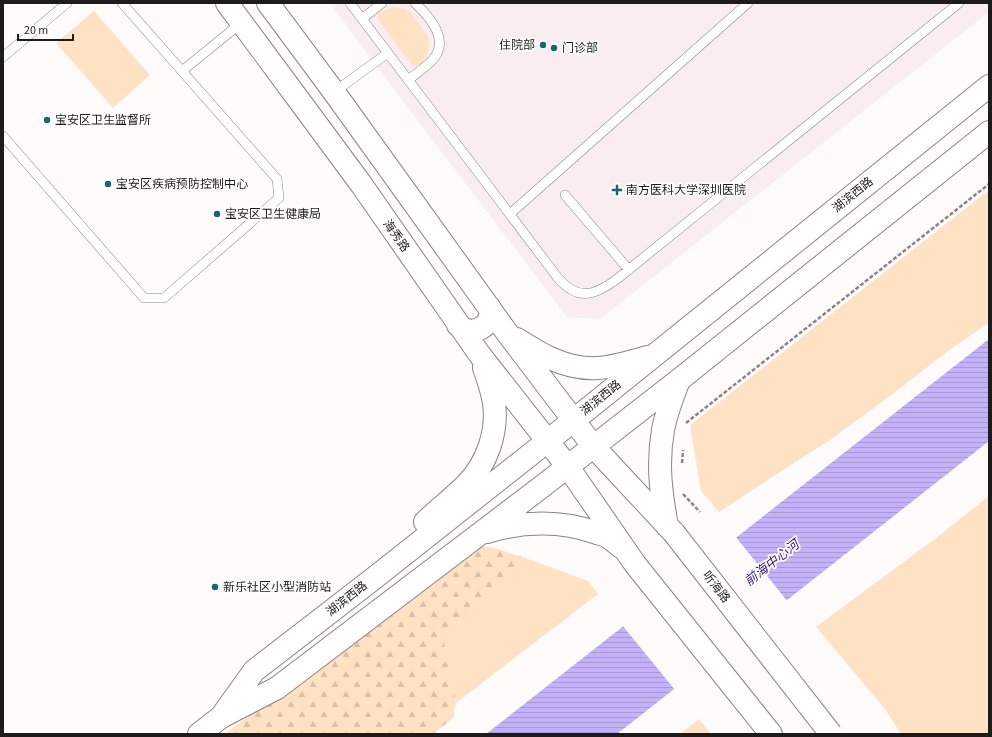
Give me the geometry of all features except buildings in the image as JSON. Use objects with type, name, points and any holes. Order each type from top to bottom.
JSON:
[{"type":"main road","name":"海秀路","points":[[226,3],[360,184],[480,355],[568,467]]},
{"type":"main road","points":[[268,3],[508,334],[593,446]]},
{"type":"main road","name":"湖滨西路","points":[[221,717],[254,671],[574,420],[989,86]]},
{"type":"main road","name":"湖滨西路","points":[[199,734],[221,717],[277,688],[568,467],[989,132]]},
{"type":"main road","points":[[458,325],[462,329],[480,329],[488,320],[490,311],[489,307]]},
{"type":"main road","points":[[508,334],[549,358],[569,366],[588,369],[605,368],[628,363],[656,354]]},
{"type":"main road","points":[[373,579],[430,517],[466,484],[481,465],[492,440],[494,403],[480,355]]},
{"type":"main road","points":[[671,530],[662,498],[660,474],[663,430],[678,380]]},
{"type":"main road","name":"听海路","points":[[593,446],[671,530],[832,734]]},
{"type":"main road","points":[[568,467],[630,557],[771,734]]},
{"type":"main road","points":[[478,535],[499,528],[522,525],[545,523],[566,525],[588,530],[607,537],[630,557]]},
{"type":"lane","points":[[3,57],[67,3]]},
{"type":"lane","points":[[3,136],[144,298],[164,298],[279,198],[277,179],[122,3]]},
{"type":"lane","points":[[350,3],[558,278],[565,286],[582,294],[600,290],[629,270],[959,3]]},
{"type":"lane","points":[[362,19],[382,3]]},
{"type":"lane","points":[[408,80],[431,62],[436,56],[439,45],[437,32],[432,22],[415,3]]},
{"type":"lane","points":[[510,214],[748,3]]},
{"type":"lane","points":[[182,71],[241,23]]},
{"type":"lane","points":[[334,92],[388,53]]},
{"type":"lane","points":[[565,195],[629,270]]},
{"type":"path","points":[[683,425],[989,184]]},
{"type":"path","points":[[682,463],[683,448]]},
{"type":"path","points":[[681,492],[700,512]]},
{"type":"shaded area","name":"南方医科大学深圳医院","points":[[330,3],[989,3],[989,12],[600,319],[567,317]]},
{"type":"green space","points":[[394,7],[404,9],[410,13],[428,38],[429,48],[426,57],[416,66],[412,65],[377,18],[382,11]]},
{"type":"green space","points":[[94,11],[150,75],[113,108],[56,43]]},
{"type":"green space","points":[[989,190],[989,323],[952,348],[830,440],[719,512],[701,491],[690,425]]},
{"type":"green space","points":[[989,496],[989,734],[901,734],[885,709],[816,627],[936,538]]},
{"type":"green space","points":[[479,546],[495,548],[528,559],[527,567],[444,635],[444,645],[456,703],[453,718],[433,734],[225,734],[469,549]]},
{"type":"green space","points":[[528,559],[588,581],[598,594],[456,703],[443,645],[444,635],[527,567]]},
{"type":"green space","points":[[699,719],[711,734],[680,734]]},
{"type":"water","name":"前海中心河","points":[[989,339],[989,441],[617,734],[486,734]]},
{"type":"pier","points":[[735,536],[788,602],[675,690],[622,625]]},
{"type":"place","name":"住院部","points":[[543,45]]},
{"type":"place","name":"门诊部","points":[[554,48]]},
{"type":"place","name":"宝安区卫生监督所","points":[[47,120]]},
{"type":"place","name":"宝安区疾病预防控制中心","points":[[108,184]]},
{"type":"place","name":"南方医科大学深圳医院","points":[[617,190]]},
{"type":"place","name":"宝安区卫生健康局","points":[[217,214]]},
{"type":"place","name":"新乐社区小型消防站","points":[[215,587]]}]
